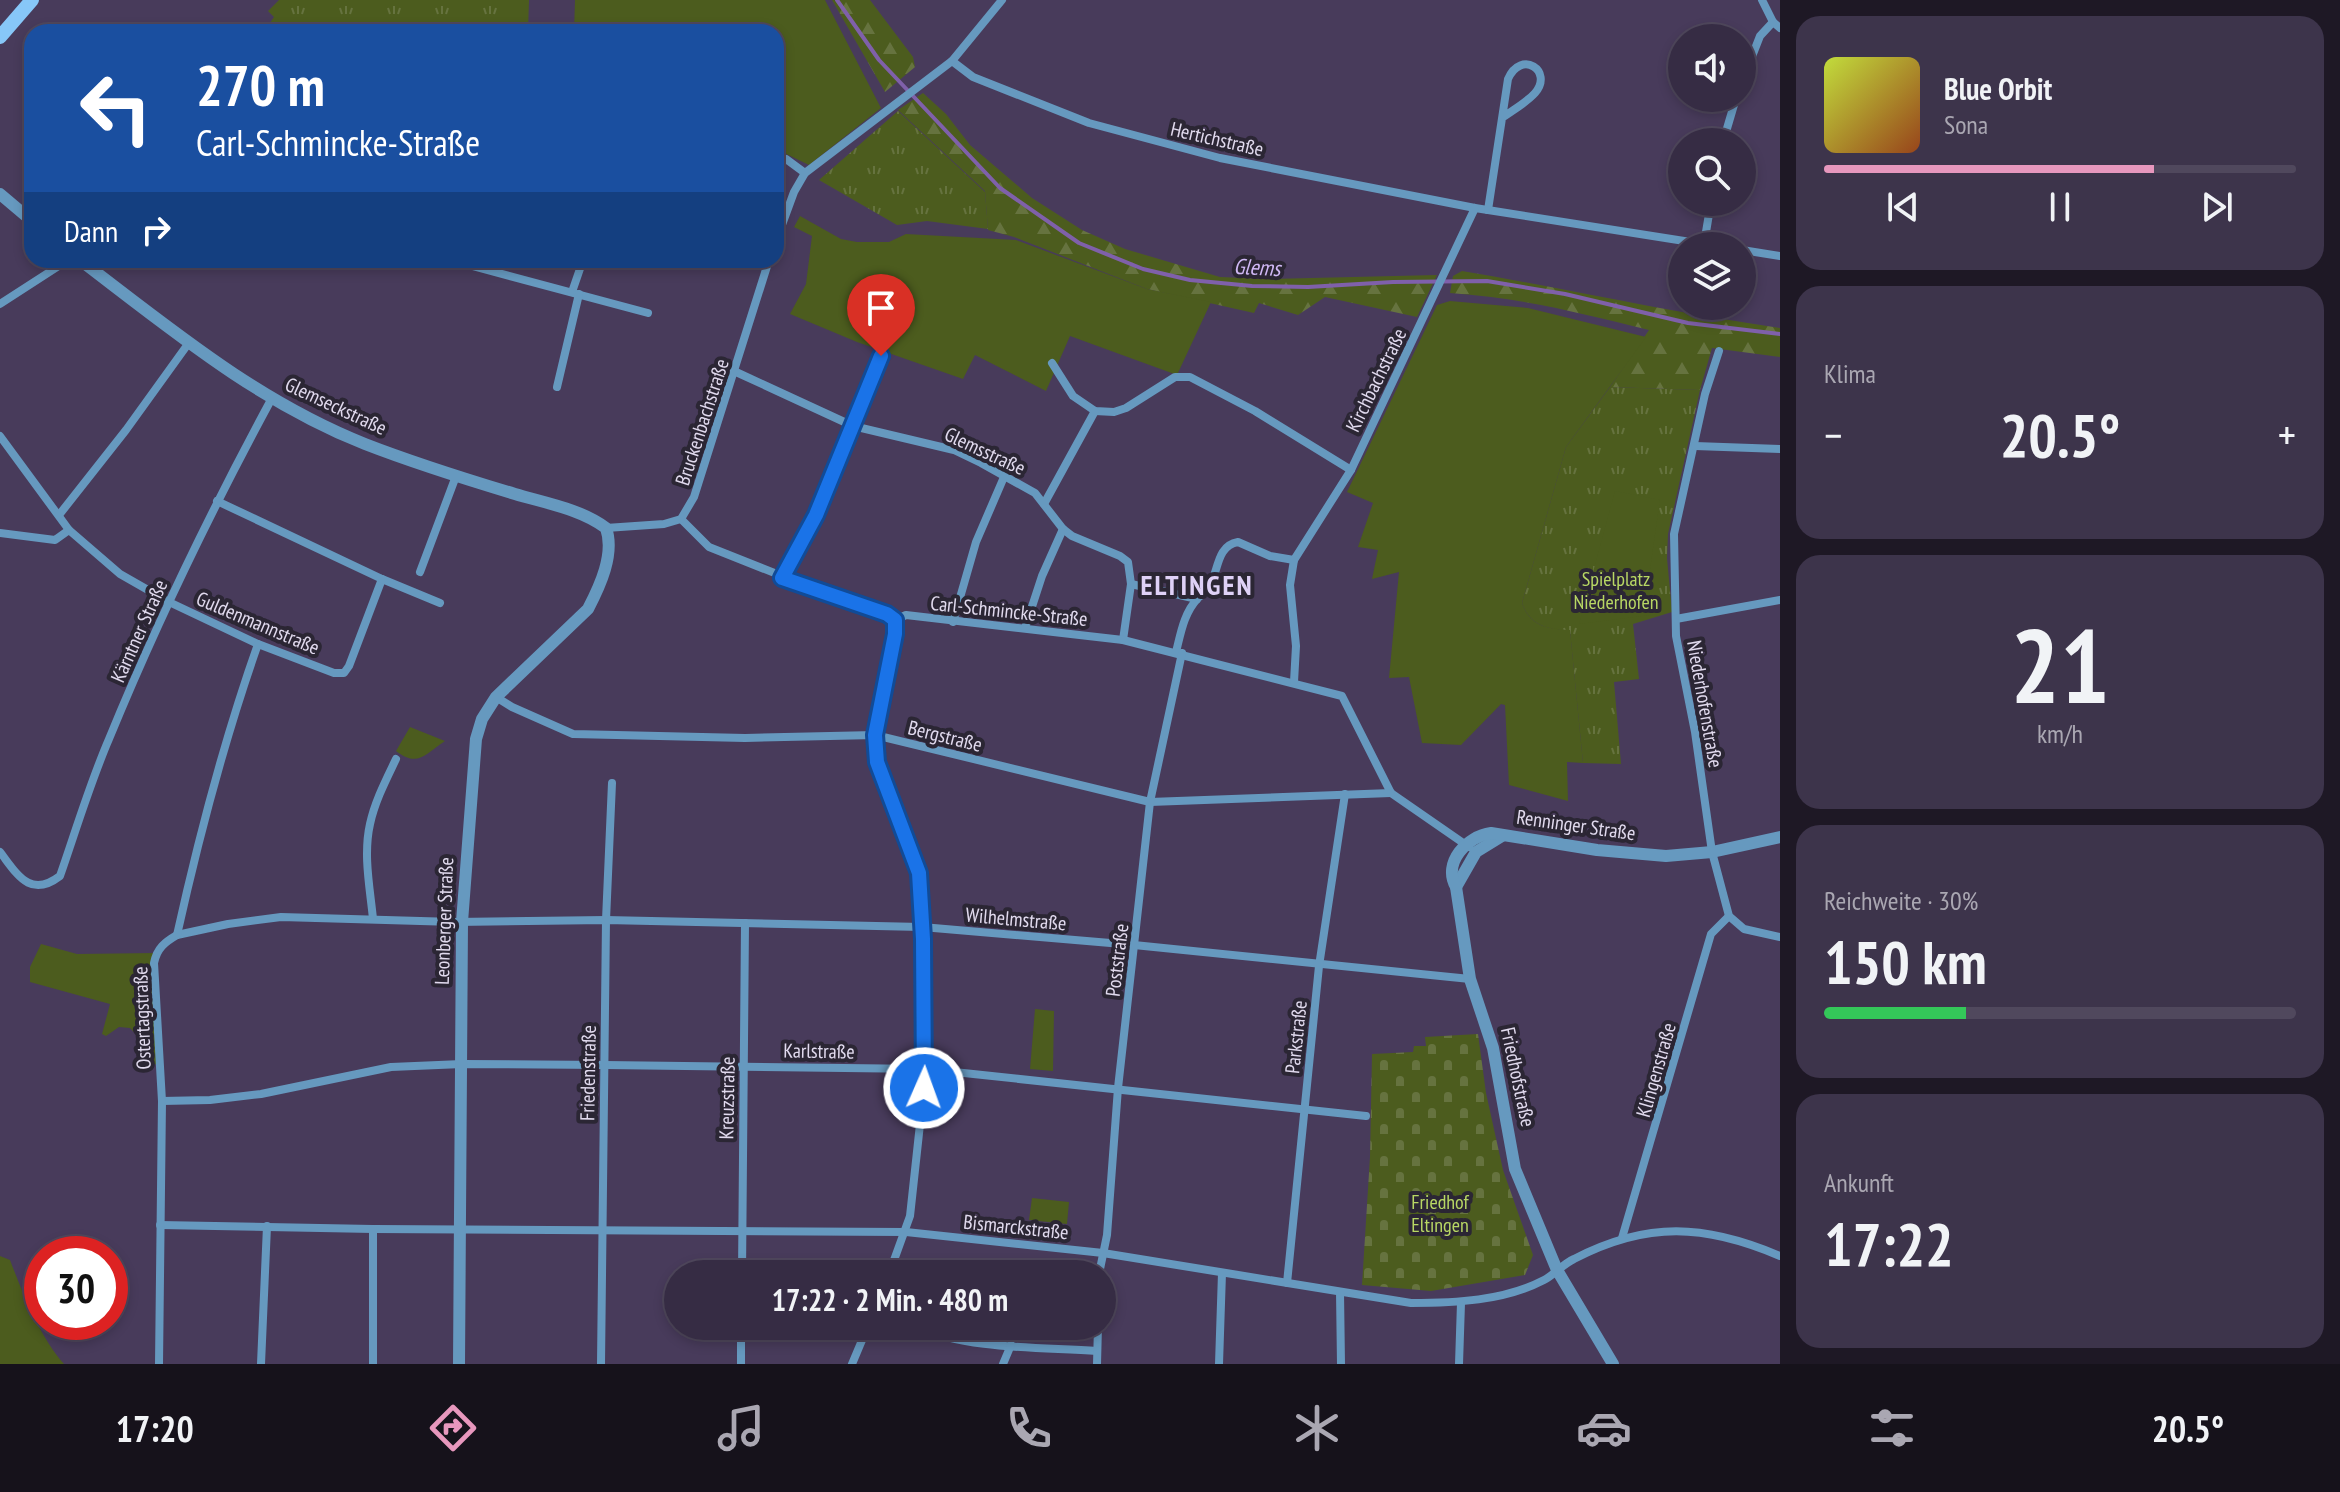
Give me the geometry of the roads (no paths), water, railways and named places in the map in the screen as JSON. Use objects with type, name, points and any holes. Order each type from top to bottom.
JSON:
[{"type":"main road","points":[[0,37],[32,0]]},
{"type":"street","points":[[784,219],[805,173],[952,61],[1002,0]]},
{"type":"street","points":[[1756,46],[1760,36],[1777,25],[1762,0]]},
{"type":"street","name":"Hertichstraße","points":[[952,61],[973,77],[997,87],[1089,123],[1154,142],[1475,208],[1668,238]]},
{"type":"street","points":[[1488,210],[1508,79],[1512,69],[1526,64],[1536,67],[1541,75],[1536,92],[1503,117]]},
{"type":"street","points":[[784,159],[805,173]]},
{"type":"street","points":[[0,194],[24,214]]},
{"type":"street","name":"Kirchbachstraße","points":[[1294,682],[1296,646],[1290,585],[1294,560],[1351,470],[1475,208]]},
{"type":"street","points":[[1756,252],[1780,256]]},
{"type":"street","points":[[0,304],[56,268]]},
{"type":"street","name":"Glemseckstraße","points":[[90,268],[188,344],[233,376],[272,398],[365,444],[456,476],[582,514],[606,528]]},
{"type":"street","points":[[481,268],[648,313]]},
{"type":"street","points":[[557,387],[581,268]]},
{"type":"street","name":"Bruckenbachstraße","points":[[681,519],[694,497],[767,268]]},
{"type":"street","points":[[59,515],[188,344]]},
{"type":"street","points":[[1676,619],[1674,534],[1705,394],[1719,351]]},
{"type":"street","points":[[782,578],[816,515],[881,356]]},
{"type":"street","points":[[1052,363],[1073,396],[1095,411],[1114,412],[1126,408],[1175,377],[1190,377],[1255,411],[1351,470]]},
{"type":"street","name":"Glemsstraße","points":[[736,372],[853,426],[954,450],[1035,493],[1072,536],[1128,562],[1131,584]]},
{"type":"street","name":"Kärntner Straße","points":[[0,852],[15,873],[27,883],[37,886],[51,883],[60,876],[108,741],[169,602],[217,501],[272,398]]},
{"type":"street","points":[[1044,504],[1095,411]]},
{"type":"street","name":"Guldenmannstraße","points":[[0,436],[69,530],[120,574],[169,602],[258,644],[334,673],[344,673],[349,666],[382,579]]},
{"type":"street","points":[[1695,446],[1780,449]]},
{"type":"street","points":[[420,572],[456,476]]},
{"type":"street","points":[[953,622],[976,542],[1004,477]]},
{"type":"street","points":[[217,501],[440,603]]},
{"type":"street","points":[[606,528],[664,524],[681,519]]},
{"type":"street","name":"Carl-Schmincke-Straße","points":[[681,519],[709,547],[782,578],[887,614],[895,620],[906,615],[1123,640],[1342,696],[1391,793]]},
{"type":"street","name":"Leonberger Straße","points":[[459,1364],[462,922],[476,739],[482,719],[496,697],[588,609],[610,548],[606,528]]},
{"type":"street","points":[[1025,628],[1042,576],[1063,529]]},
{"type":"street","points":[[0,533],[55,540],[69,530]]},
{"type":"street","name":"Poststraße","points":[[1102,1260],[1150,802],[1185,616],[1209,589],[1226,547],[1238,542],[1270,556],[1294,560]]},
{"type":"street","points":[[1123,640],[1131,584],[1197,599]]},
{"type":"street","name":"Niederhofenstraße","points":[[1729,916],[1712,852],[1676,619],[1780,600]]},
{"type":"street","points":[[895,620],[875,735],[877,762],[919,873],[926,1069],[906,1232],[895,1260]]},
{"type":"street","name":"Ostertagstraße","points":[[159,1364],[162,1101],[154,963],[156,953],[164,942],[177,935],[201,828],[229,728],[258,644]]},
{"type":"street","name":"Bergstraße","points":[[496,697],[573,734],[745,738],[875,735],[1150,802],[1391,793]]},
{"type":"street","points":[[373,919],[367,854],[369,827],[376,801],[396,759]]},
{"type":"street","name":"Friedenstraße","points":[[601,1364],[606,920],[612,783]]},
{"type":"street","points":[[1391,793],[1471,849]]},
{"type":"street","name":"Parkstraße","points":[[1287,1283],[1319,966],[1345,794]]},
{"type":"street","name":"Renninger Straße","points":[[1471,849],[1502,836],[1666,856],[1712,852],[1780,837]]},
{"type":"street","name":"Friedhofstraße","points":[[1471,849],[1456,887],[1470,979],[1493,1048],[1515,1169],[1557,1270],[1609,1362]]},
{"type":"street","points":[[1729,916],[1744,929],[1780,937]]},
{"type":"street","name":"Klingenstraße","points":[[1622,1238],[1711,934],[1729,916]]},
{"type":"street","name":"Wilhelmstraße","points":[[177,935],[281,917],[922,927],[1470,979]]},
{"type":"street","name":"Kreuzstraße","points":[[742,1260],[745,923]]},
{"type":"street","name":"Karlstraße","points":[[162,1101],[261,1094],[391,1067],[605,1065],[926,1069],[1366,1116]]},
{"type":"street","name":"Bismarckstraße","points":[[160,1225],[906,1232],[1103,1253],[1411,1303],[1461,1303],[1496,1296],[1543,1281],[1571,1260],[1622,1238],[1658,1230],[1695,1230],[1751,1243],[1780,1256]]},
{"type":"street","points":[[261,1364],[267,1226]]},
{"type":"street","points":[[373,1229],[373,1364]]},
{"type":"street","points":[[1219,1364],[1222,1273]]},
{"type":"street","points":[[1340,1292],[1341,1364]]},
{"type":"street","points":[[1459,1364],[1461,1303]]},
{"type":"street","points":[[741,1340],[741,1364]]},
{"type":"street","points":[[852,1364],[862,1340]]},
{"type":"street","points":[[970,1340],[1097,1351]]},
{"type":"street","points":[[1097,1340],[1097,1364]]},
{"type":"street","points":[[1003,1364],[1011,1345]]},
{"type":"waterway","name":"Glems","points":[[837,0],[879,60],[1000,188],[1079,243],[1143,269],[1190,280],[1252,286],[1487,281],[1565,294],[1688,323],[1780,334]]},
{"type":"district","name":"ELTINGEN","points":[[1197,585]]},
{"type":"park label","name":"Spielplatz Niederhofen","points":[[1616,590]]},
{"type":"park label","name":"Friedhof Eltingen","points":[[1440,1214]]}]
